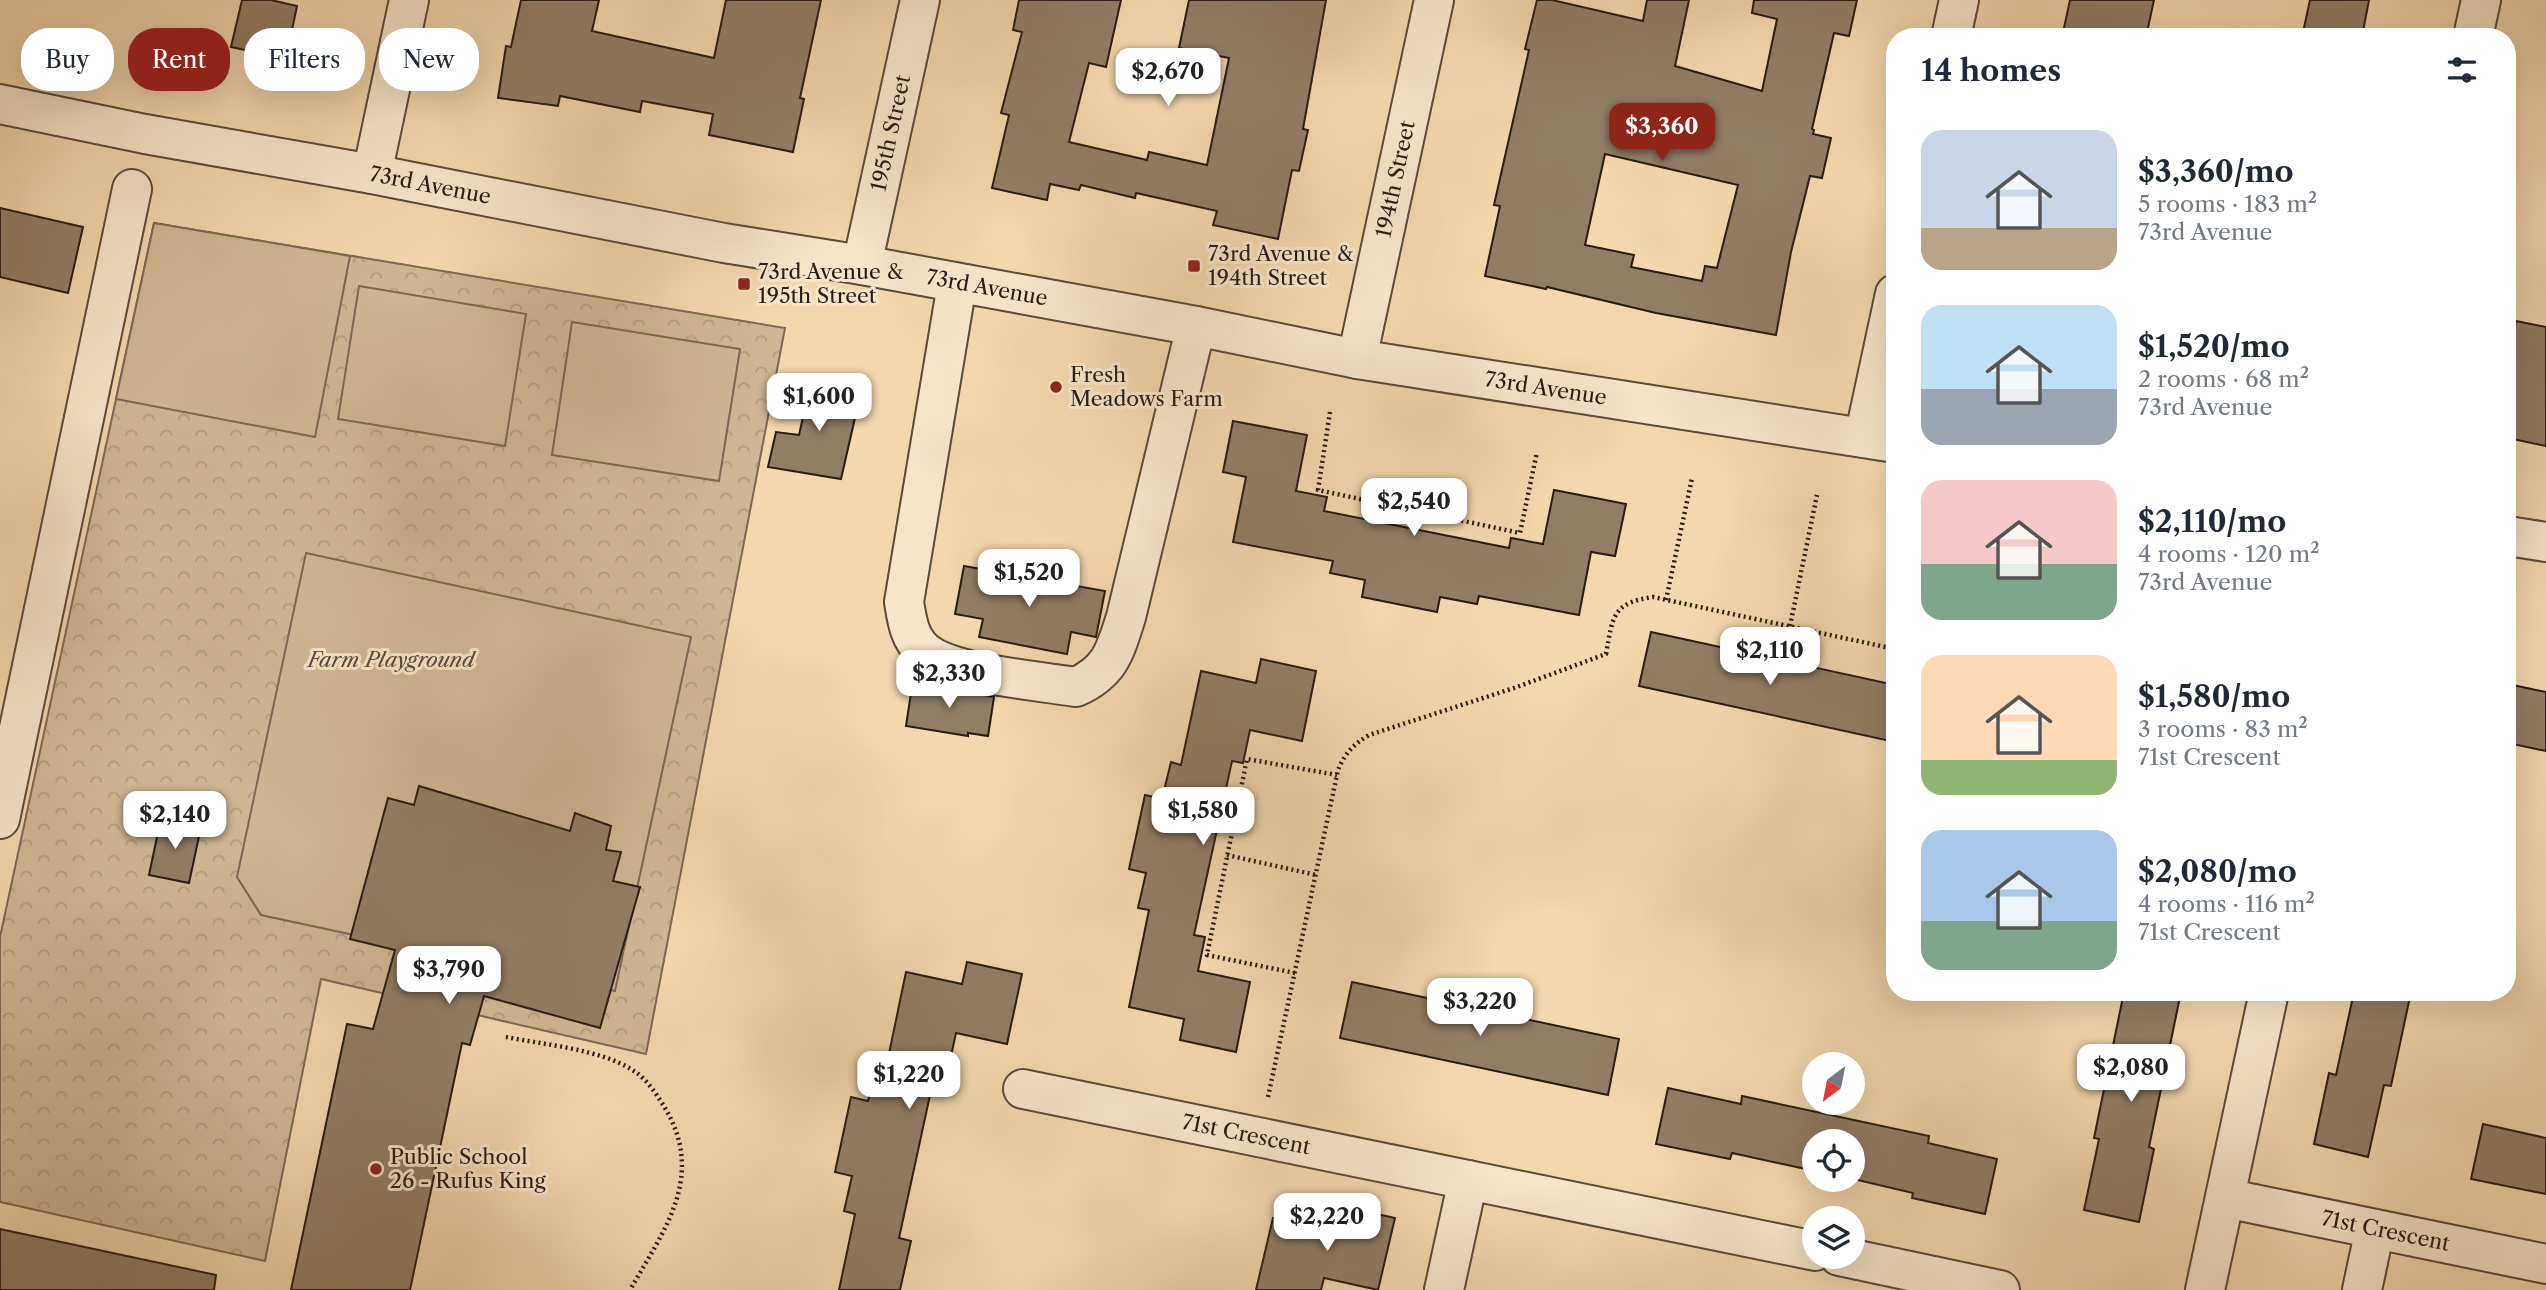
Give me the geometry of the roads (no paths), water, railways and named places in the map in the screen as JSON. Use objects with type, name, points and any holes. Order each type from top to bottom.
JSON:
[{"type":"street","points":[[372,174],[409,0]]},
{"type":"street","name":"195th Street","points":[[862,265],[920,0]]},
{"type":"street","name":"194th Street","points":[[1357,359],[1434,0]]},
{"type":"street","points":[[1953,28],[1959,0]]},
{"type":"street","points":[[2475,28],[2481,0]]},
{"type":"street","name":"73rd Avenue","points":[[0,104],[145,134],[372,174],[724,243],[862,265],[1196,326],[1357,359],[1880,440]]},
{"type":"street","points":[[0,819],[132,189]]},
{"type":"street","points":[[957,284],[904,602],[909,631],[923,651],[949,666],[1076,687],[1095,678],[1112,659],[1126,617],[1196,326]]},
{"type":"street","points":[[1880,440],[1886,382]]},
{"type":"street","points":[[2516,537],[2546,542]]},
{"type":"street","points":[[2205,1290],[2267,1001]]},
{"type":"street","name":"71st Crescent","points":[[1023,1089],[1802,1248]]},
{"type":"street","points":[[1444,1290],[1468,1180]]},
{"type":"street","name":"71st Crescent","points":[[2225,1198],[2546,1265]]},
{"type":"street","points":[[2362,1290],[2375,1229]]},
{"type":"street","points":[[1865,1261],[2000,1290]]},
{"type":"place","name":"73rd Avenue & 194th Street","points":[[1194,266]]},
{"type":"place","name":"73rd Avenue & 195th Street","points":[[744,284]]},
{"type":"place","name":"Fresh Meadows Farm","points":[[1056,387]]},
{"type":"place","name":"Public School 26 - Rufus King","points":[[376,1169]]},
{"type":"park label","name":"Farm Playground","points":[[391,660]]}]
